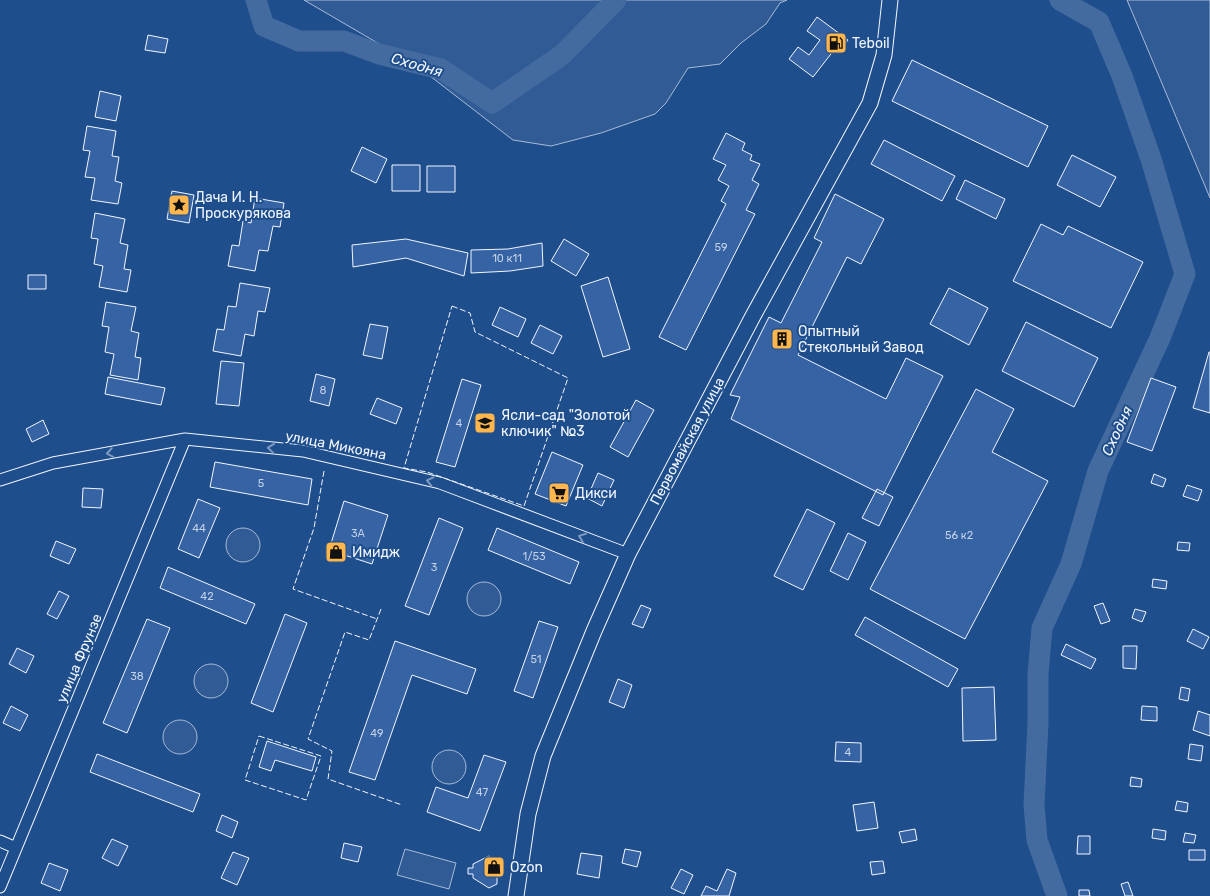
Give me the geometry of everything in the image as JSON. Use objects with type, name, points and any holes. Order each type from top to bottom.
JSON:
[{"type":"main road","name":"Первомайская улица","points":[[516,896],[528,814],[543,756],[628,554],[753,316],[870,102],[884,55],[890,0]]},
{"type":"street","name":"улица Микояна","points":[[0,480],[53,463],[185,439],[303,451],[440,483],[628,554]]},
{"type":"street","name":"улица Фрунзе","points":[[0,887],[185,439]]},
{"type":"street","points":[[0,841],[16,848]]},
{"type":"shaded area","points":[[304,0],[787,0],[780,3],[766,24],[741,43],[720,64],[688,68],[666,103],[655,114],[601,133],[551,146],[513,140],[417,66]]},
{"type":"shaded area","points":[[1127,0],[1210,0],[1210,198]]},
{"type":"shaded area","points":[[243,528],[255,533],[260,545],[255,557],[243,562],[231,557],[226,545],[231,533]]},
{"type":"shaded area","points":[[484,582],[496,587],[501,599],[496,611],[484,616],[472,611],[467,599],[472,587]]},
{"type":"shaded area","points":[[211,664],[223,669],[228,681],[223,693],[211,698],[199,693],[194,681],[199,669]]},
{"type":"shaded area","points":[[180,720],[192,725],[197,737],[192,749],[180,754],[168,749],[163,737],[168,725]]},
{"type":"shaded area","points":[[449,750],[461,755],[466,767],[461,779],[449,784],[437,779],[432,767],[437,755]]},
{"type":"shaded area","points":[[405,849],[456,863],[449,889],[397,875]]},
{"type":"building","points":[[817,17],[848,40],[838,53],[834,50],[813,77],[789,59],[798,47],[809,55],[820,40],[807,31]]},
{"type":"building","points":[[148,35],[168,39],[165,53],[145,50]]},
{"type":"building","points":[[912,60],[1048,126],[1028,167],[892,101]]},
{"type":"building","points":[[100,91],[121,96],[116,121],[95,117]]},
{"type":"building","points":[[87,126],[116,131],[112,156],[119,157],[115,181],[122,183],[118,204],[91,200],[95,178],[85,177],[90,151],[83,150]]},
{"type":"building","points":[[726,133],[745,143],[742,150],[752,155],[750,160],[760,164],[752,180],[759,184],[746,210],[755,214],[686,350],[659,337],[726,204],[721,201],[729,186],[718,180],[726,165],[713,159]]},
{"type":"building","points":[[884,140],[955,176],[942,201],[871,164]]},
{"type":"building","points":[[362,147],[387,159],[376,183],[351,171]]},
{"type":"building","points":[[1072,155],[1116,177],[1100,207],[1057,185]]},
{"type":"building","points":[[392,165],[420,165],[420,191],[392,191]]},
{"type":"building","points":[[427,166],[455,166],[455,192],[427,192]]},
{"type":"building","points":[[965,180],[1005,199],[996,219],[956,199]]},
{"type":"building","points":[[172,191],[194,195],[189,223],[167,219]]},
{"type":"building","name":"Опытный Стекольный Завод","points":[[835,194],[884,219],[861,264],[847,257],[798,355],[886,399],[906,358],[943,376],[883,495],[731,419],[740,397],[730,395],[769,317],[781,323],[822,242],[814,238]]},
{"type":"building","points":[[255,198],[284,203],[280,227],[273,226],[268,251],[259,250],[255,271],[228,266],[232,245],[239,246],[243,221],[251,223]]},
{"type":"building","points":[[95,213],[125,219],[120,243],[128,245],[124,269],[131,270],[127,292],[99,287],[103,266],[94,264],[98,239],[91,238]]},
{"type":"building","points":[[1041,224],[1063,235],[1068,226],[1143,262],[1111,328],[1013,281]]},
{"type":"building","points":[[406,239],[468,253],[464,276],[406,258],[353,267],[352,245]]},
{"type":"building","points":[[564,239],[589,254],[576,276],[551,261]]},
{"type":"building","points":[[542,243],[543,266],[510,271],[471,273],[471,250],[508,249]]},
{"type":"building","points":[[28,275],[46,275],[46,289],[28,289]]},
{"type":"building","points":[[608,277],[630,349],[603,357],[581,286]]},
{"type":"building","points":[[240,283],[270,288],[265,312],[258,311],[254,336],[245,334],[241,356],[213,351],[217,329],[224,330],[228,306],[236,307]]},
{"type":"building","points":[[949,288],[988,308],[969,345],[930,324]]},
{"type":"building","points":[[106,302],[136,307],[131,331],[139,333],[135,357],[141,358],[138,380],[110,375],[114,354],[105,352],[109,327],[102,326]]},
{"type":"building","points":[[500,307],[526,319],[518,337],[492,325]]},
{"type":"building","points":[[1026,322],[1098,358],[1074,407],[1002,371]]},
{"type":"building","points":[[370,324],[388,327],[382,359],[363,355]]},
{"type":"building","points":[[540,325],[562,336],[553,354],[531,343]]},
{"type":"building","points":[[1210,352],[1210,413],[1193,408]]},
{"type":"building","points":[[221,361],[244,363],[239,406],[216,404]]},
{"type":"building","points":[[316,374],[335,379],[329,406],[310,401]]},
{"type":"building","points":[[108,377],[165,388],[161,405],[105,394]]},
{"type":"building","points":[[1151,378],[1176,387],[1152,451],[1127,442]]},
{"type":"building","points":[[462,379],[481,385],[455,467],[436,462]]},
{"type":"building","points":[[976,389],[1014,409],[992,452],[1048,481],[965,639],[870,589]]},
{"type":"building","points":[[377,398],[402,408],[396,424],[370,414]]},
{"type":"building","points":[[636,400],[654,410],[628,457],[610,447]]},
{"type":"building","points":[[43,420],[49,434],[32,442],[26,429]]},
{"type":"building","points":[[552,452],[583,465],[566,506],[535,494]]},
{"type":"building","points":[[215,462],[312,479],[308,505],[210,487]]},
{"type":"building","points":[[598,473],[614,480],[602,506],[587,498]]},
{"type":"building","points":[[1154,474],[1166,479],[1163,487],[1151,483]]},
{"type":"building","points":[[1187,485],[1202,490],[1198,501],[1183,496]]},
{"type":"building","points":[[83,488],[103,489],[101,508],[82,507]]},
{"type":"building","points":[[877,489],[893,497],[879,526],[862,518]]},
{"type":"building","points":[[198,499],[220,508],[199,558],[178,549]]},
{"type":"building","points":[[344,501],[388,515],[372,564],[329,550]]},
{"type":"building","points":[[807,509],[835,523],[803,590],[774,576]]},
{"type":"building","points":[[439,518],[463,528],[429,615],[405,606]]},
{"type":"building","points":[[497,528],[579,562],[570,584],[488,550]]},
{"type":"building","points":[[848,533],[866,542],[848,580],[830,571]]},
{"type":"building","points":[[56,541],[76,549],[69,564],[50,556]]},
{"type":"building","points":[[1178,542],[1190,543],[1189,551],[1177,550]]},
{"type":"building","points":[[168,567],[255,604],[246,624],[160,588]]},
{"type":"building","points":[[1153,579],[1167,581],[1166,589],[1152,587]]},
{"type":"building","points":[[59,591],[69,596],[57,619],[47,614]]},
{"type":"building","points":[[1103,603],[1110,621],[1101,624],[1094,606]]},
{"type":"building","points":[[641,605],[651,609],[643,628],[632,624]]},
{"type":"building","points":[[1135,609],[1146,612],[1142,622],[1132,618]]},
{"type":"building","points":[[285,614],[307,623],[273,712],[251,703]]},
{"type":"building","points":[[865,617],[958,669],[948,687],[855,635]]},
{"type":"building","points":[[147,619],[170,628],[127,733],[103,723]]},
{"type":"building","points":[[539,621],[558,627],[533,698],[514,691]]},
{"type":"building","points":[[1193,629],[1209,637],[1203,649],[1187,641]]},
{"type":"building","points":[[395,641],[476,669],[467,694],[412,675],[375,780],[349,772]]},
{"type":"building","points":[[1066,644],[1096,659],[1091,669],[1061,655]]},
{"type":"building","points":[[1123,646],[1137,646],[1136,669],[1123,668]]},
{"type":"building","points":[[17,648],[34,656],[26,673],[9,664]]},
{"type":"building","points":[[618,679],[632,685],[624,708],[609,702]]},
{"type":"building","points":[[994,687],[996,740],[963,741],[962,688]]},
{"type":"building","points":[[1181,687],[1190,689],[1188,701],[1179,699]]},
{"type":"building","points":[[11,706],[28,715],[20,731],[3,723]]},
{"type":"building","points":[[1142,706],[1157,707],[1157,721],[1141,720]]},
{"type":"building","points":[[1198,711],[1210,715],[1210,736],[1193,730]]},
{"type":"building","points":[[267,741],[316,757],[312,771],[275,760],[271,771],[259,767]]},
{"type":"building","points":[[836,742],[861,743],[861,762],[835,761]]},
{"type":"building","points":[[1190,744],[1203,746],[1201,761],[1188,759]]},
{"type":"building","points":[[97,754],[200,794],[193,812],[90,772]]},
{"type":"building","points":[[484,755],[506,762],[480,831],[427,812],[436,787],[468,798]]},
{"type":"building","points":[[1131,777],[1142,779],[1141,787],[1130,786]]},
{"type":"building","points":[[1177,801],[1188,803],[1187,812],[1175,810]]},
{"type":"building","points":[[874,802],[878,828],[857,831],[853,805]]},
{"type":"building","points":[[222,815],[238,822],[232,838],[216,831]]},
{"type":"building","points":[[915,829],[917,840],[902,843],[899,832]]},
{"type":"building","points":[[1153,829],[1166,831],[1165,840],[1152,838]]},
{"type":"building","points":[[1185,833],[1196,835],[1194,843],[1183,842]]},
{"type":"building","points":[[1078,836],[1090,836],[1090,854],[1077,854]]},
{"type":"building","points":[[112,839],[128,846],[118,866],[102,858]]},
{"type":"building","points":[[344,843],[362,847],[358,862],[341,858]]},
{"type":"building","points":[[625,849],[641,852],[637,867],[622,863]]},
{"type":"building","points":[[1189,850],[1205,850],[1205,860],[1189,860]]},
{"type":"building","points":[[233,852],[249,858],[237,885],[221,878]]},
{"type":"building","points":[[581,853],[602,856],[599,878],[577,874]]},
{"type":"building","points":[[489,856],[497,862],[497,884],[489,888],[473,878],[473,874],[468,874],[468,868],[473,868],[473,864]]},
{"type":"building","points":[[883,861],[885,873],[872,875],[870,862]]},
{"type":"building","points":[[49,863],[68,870],[60,891],[41,883]]},
{"type":"building","points":[[681,869],[693,875],[684,894],[671,888]]},
{"type":"building","points":[[727,869],[736,873],[729,896],[701,896],[706,886],[717,891]]},
{"type":"building","points":[[1128,882],[1133,896],[1125,896],[1121,884]]},
{"type":"building","points":[[1079,890],[1089,890],[1090,896],[1079,896]]},
{"type":"waterway","name":"Сходня","points":[[256,0],[264,26],[299,41],[344,41],[379,54],[441,69],[492,103],[562,55],[616,0]]},
{"type":"waterway","name":"Сходня","points":[[1057,896],[1037,840],[1034,805],[1038,674],[1042,628],[1071,564],[1098,471],[1160,338],[1185,274],[1151,159],[1122,76],[1099,22],[1060,0]]},
{"type":"fence","points":[[452,306],[470,313],[475,332],[568,378],[524,506],[427,472],[404,468],[452,306]]},
{"type":"fence","points":[[324,471],[314,528],[293,589],[377,619]]},
{"type":"fence","points":[[381,609],[369,640],[345,632],[308,739],[332,751],[328,779],[402,805]]},
{"type":"fence","points":[[259,736],[321,756],[306,800],[245,780],[259,736]]},
{"type":"place","name":"Teboil","points":[[836,43]]},
{"type":"place","name":"Дача И. Н. Проскурякова","points":[[179,205]]},
{"type":"place","name":"Опытный Стекольный Завод","points":[[782,339]]},
{"type":"place","name":"Ясли-сад \"Золотой ключик\" №3","points":[[485,423]]},
{"type":"place","name":"Дикси","points":[[559,493]]},
{"type":"place","name":"Имидж","points":[[336,552]]},
{"type":"place","name":"Ozon","points":[[494,867]]}]
